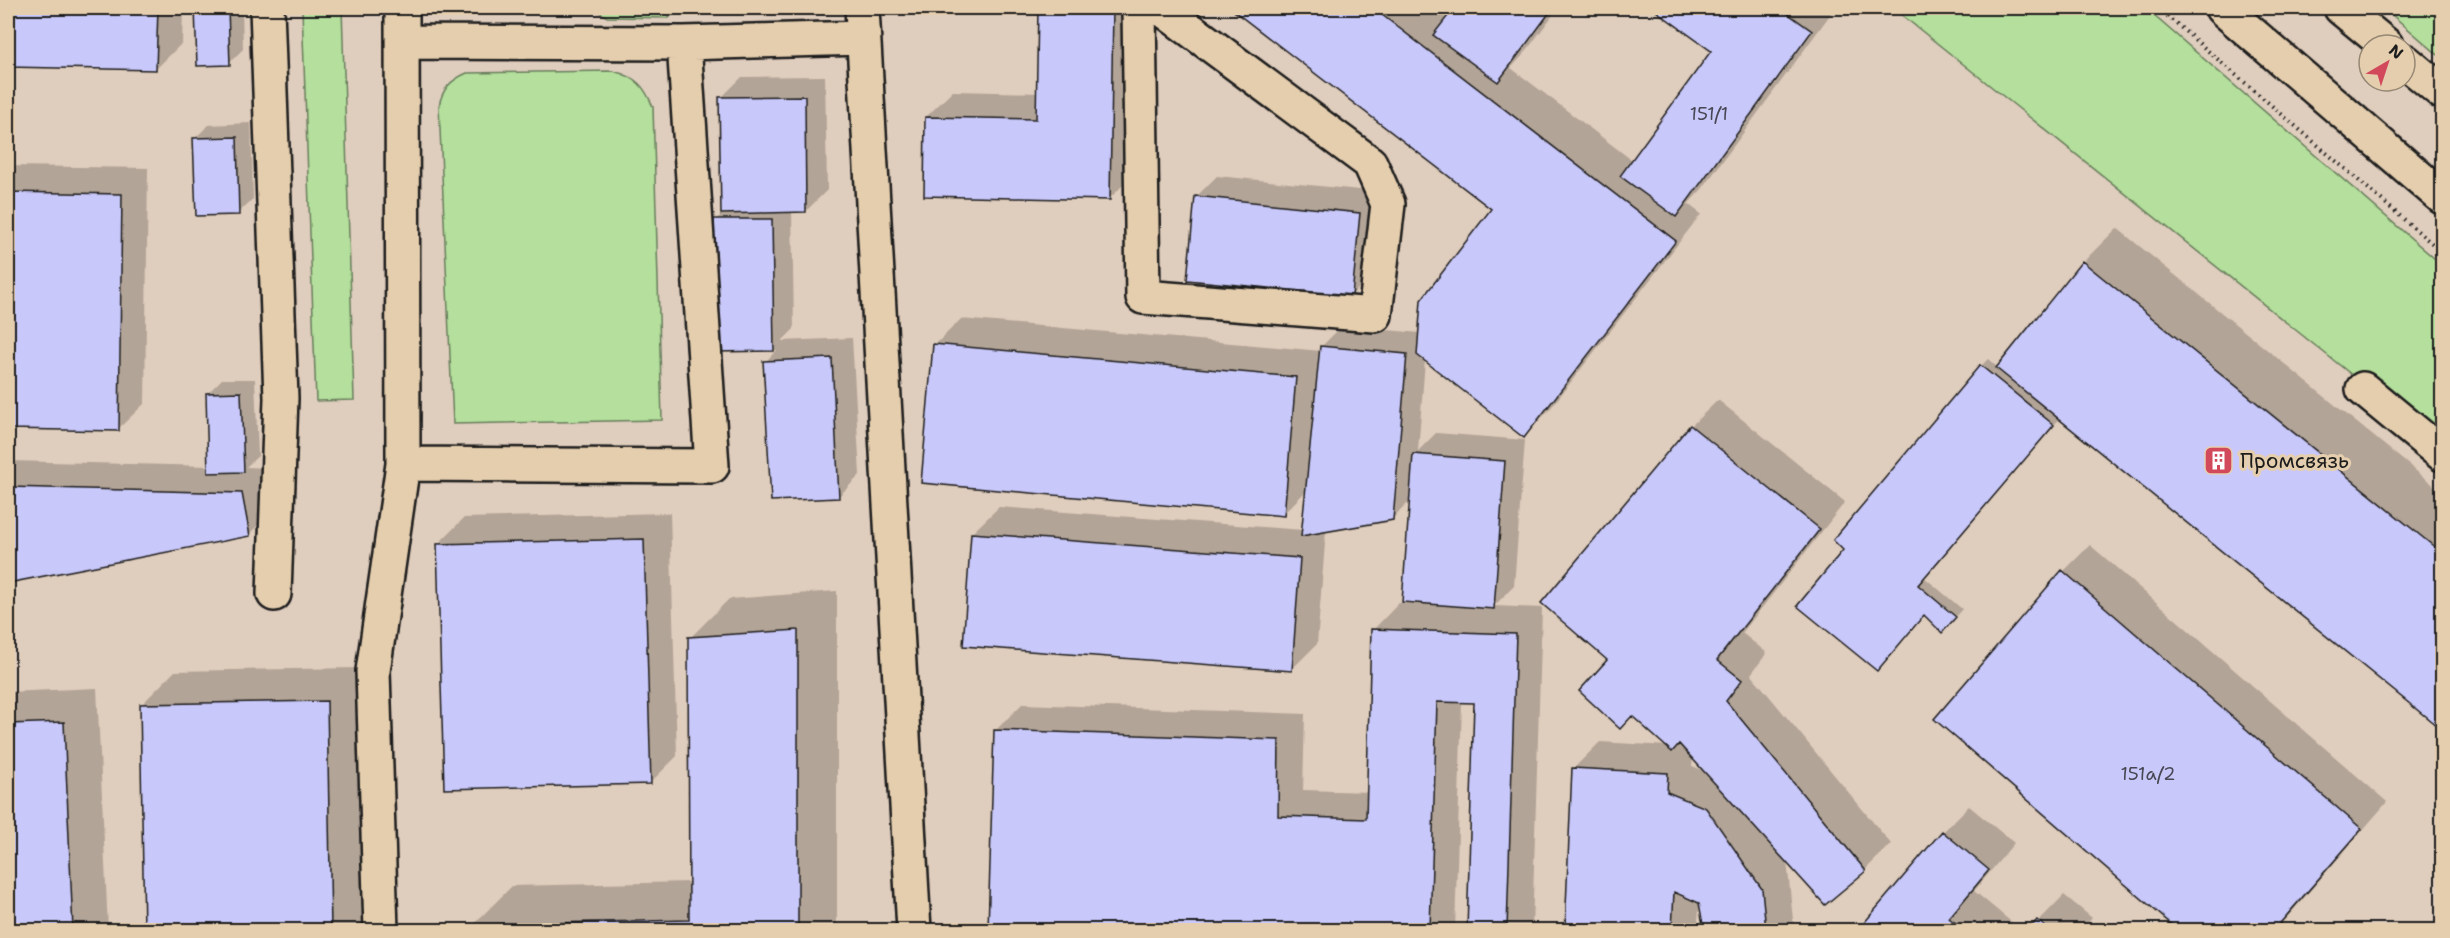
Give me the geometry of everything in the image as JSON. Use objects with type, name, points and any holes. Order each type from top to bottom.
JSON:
[{"type":"street","points":[[267,8],[281,398],[273,594]]},
{"type":"street","points":[[381,930],[373,671],[403,464],[402,8]]},
{"type":"street","points":[[1139,8],[1143,297],[1375,315],[1388,204],[1370,163],[1161,8]]},
{"type":"street","points":[[2222,8],[2442,196]]},
{"type":"street","points":[[2341,8],[2371,33]]},
{"type":"street","points":[[403,42],[684,43],[862,23],[914,930]]},
{"type":"street","points":[[403,464],[712,466],[684,43]]},
{"type":"street","points":[[2417,71],[2442,92]]},
{"type":"street","points":[[2363,389],[2442,454]]},
{"type":"path","points":[[2158,8],[2442,252]]},
{"type":"green space","points":[[302,8],[342,8],[354,400],[316,401]]},
{"type":"green space","points":[[594,8],[677,8],[669,18],[607,17]]},
{"type":"green space","points":[[1893,8],[2145,8],[2442,265],[2442,447]]},
{"type":"green space","points":[[2384,8],[2442,8],[2442,58],[2417,36],[2417,33],[2413,33]]},
{"type":"green space","points":[[613,71],[628,76],[638,83],[653,107],[662,420],[453,424],[439,106],[442,95],[452,82],[467,73]]},
{"type":"building","points":[[8,8],[158,8],[156,70],[8,67]]},
{"type":"building","points":[[195,8],[228,8],[230,65],[197,66]]},
{"type":"building","points":[[1038,8],[1113,8],[1110,200],[924,196],[925,117],[1036,119]]},
{"type":"building","points":[[1230,8],[1373,8],[1676,241],[1524,438],[1417,355],[1421,300],[1491,209]]},
{"type":"building","points":[[1454,8],[1553,8],[1498,82],[1433,35]]},
{"type":"building","points":[[1652,8],[1780,8],[1812,31],[1676,217],[1620,176],[1711,51]]},
{"type":"building","points":[[805,96],[806,212],[721,214],[719,97]]},
{"type":"building","points":[[237,137],[239,215],[196,216],[193,138]]},
{"type":"building","points":[[8,192],[122,194],[119,431],[8,429]]},
{"type":"building","points":[[1195,196],[1360,213],[1352,296],[1187,280]]},
{"type":"building","points":[[714,219],[772,219],[774,351],[716,352]]},
{"type":"building","name":"Промсвязь","points":[[2082,261],[2442,553],[2442,730],[1996,368]]},
{"type":"building","points":[[933,344],[1296,377],[1284,516],[921,483]]},
{"type":"building","points":[[1320,346],[1407,354],[1393,520],[1301,536]]},
{"type":"building","points":[[832,358],[839,498],[771,501],[763,361]]},
{"type":"building","points":[[1980,365],[2054,425],[1918,585],[1956,617],[1942,633],[1924,615],[1877,671],[1797,606],[1843,550],[1833,540]]},
{"type":"building","points":[[241,392],[244,472],[208,473],[206,393]]},
{"type":"building","points":[[1690,425],[1820,529],[1717,660],[1742,680],[1726,701],[1866,871],[1825,905],[1679,744],[1672,752],[1632,716],[1620,729],[1579,691],[1607,660],[1541,603]]},
{"type":"building","points":[[1413,454],[1505,461],[1494,609],[1402,602]]},
{"type":"building","points":[[8,487],[242,493],[250,536],[8,583]]},
{"type":"building","points":[[971,533],[1300,558],[1292,671],[963,646]]},
{"type":"building","points":[[644,539],[651,784],[444,789],[437,544]]},
{"type":"building","points":[[2062,570],[2362,829],[2274,930],[2178,930],[1934,719]]},
{"type":"building","points":[[1371,629],[1516,634],[1507,930],[1467,930],[1474,703],[1437,702],[1430,930],[988,930],[994,730],[1279,740],[1278,816],[1366,819]]},
{"type":"building","points":[[798,630],[798,930],[471,930],[471,925],[689,920],[688,637]]},
{"type":"building","points":[[327,701],[331,930],[144,930],[140,704]]},
{"type":"building","points":[[64,722],[73,930],[8,930],[8,724]]},
{"type":"building","points":[[1572,768],[1668,773],[1667,792],[1706,808],[1762,889],[1766,930],[1704,930],[1699,903],[1674,892],[1672,930],[1565,930]]},
{"type":"building","points":[[1942,831],[1989,870],[1949,918],[1964,930],[1858,930]]},
{"type":"building","points":[[2037,920],[2049,930],[2028,930]]},
{"type":"place","name":"Промсвязь","points":[[2219,461]]}]
